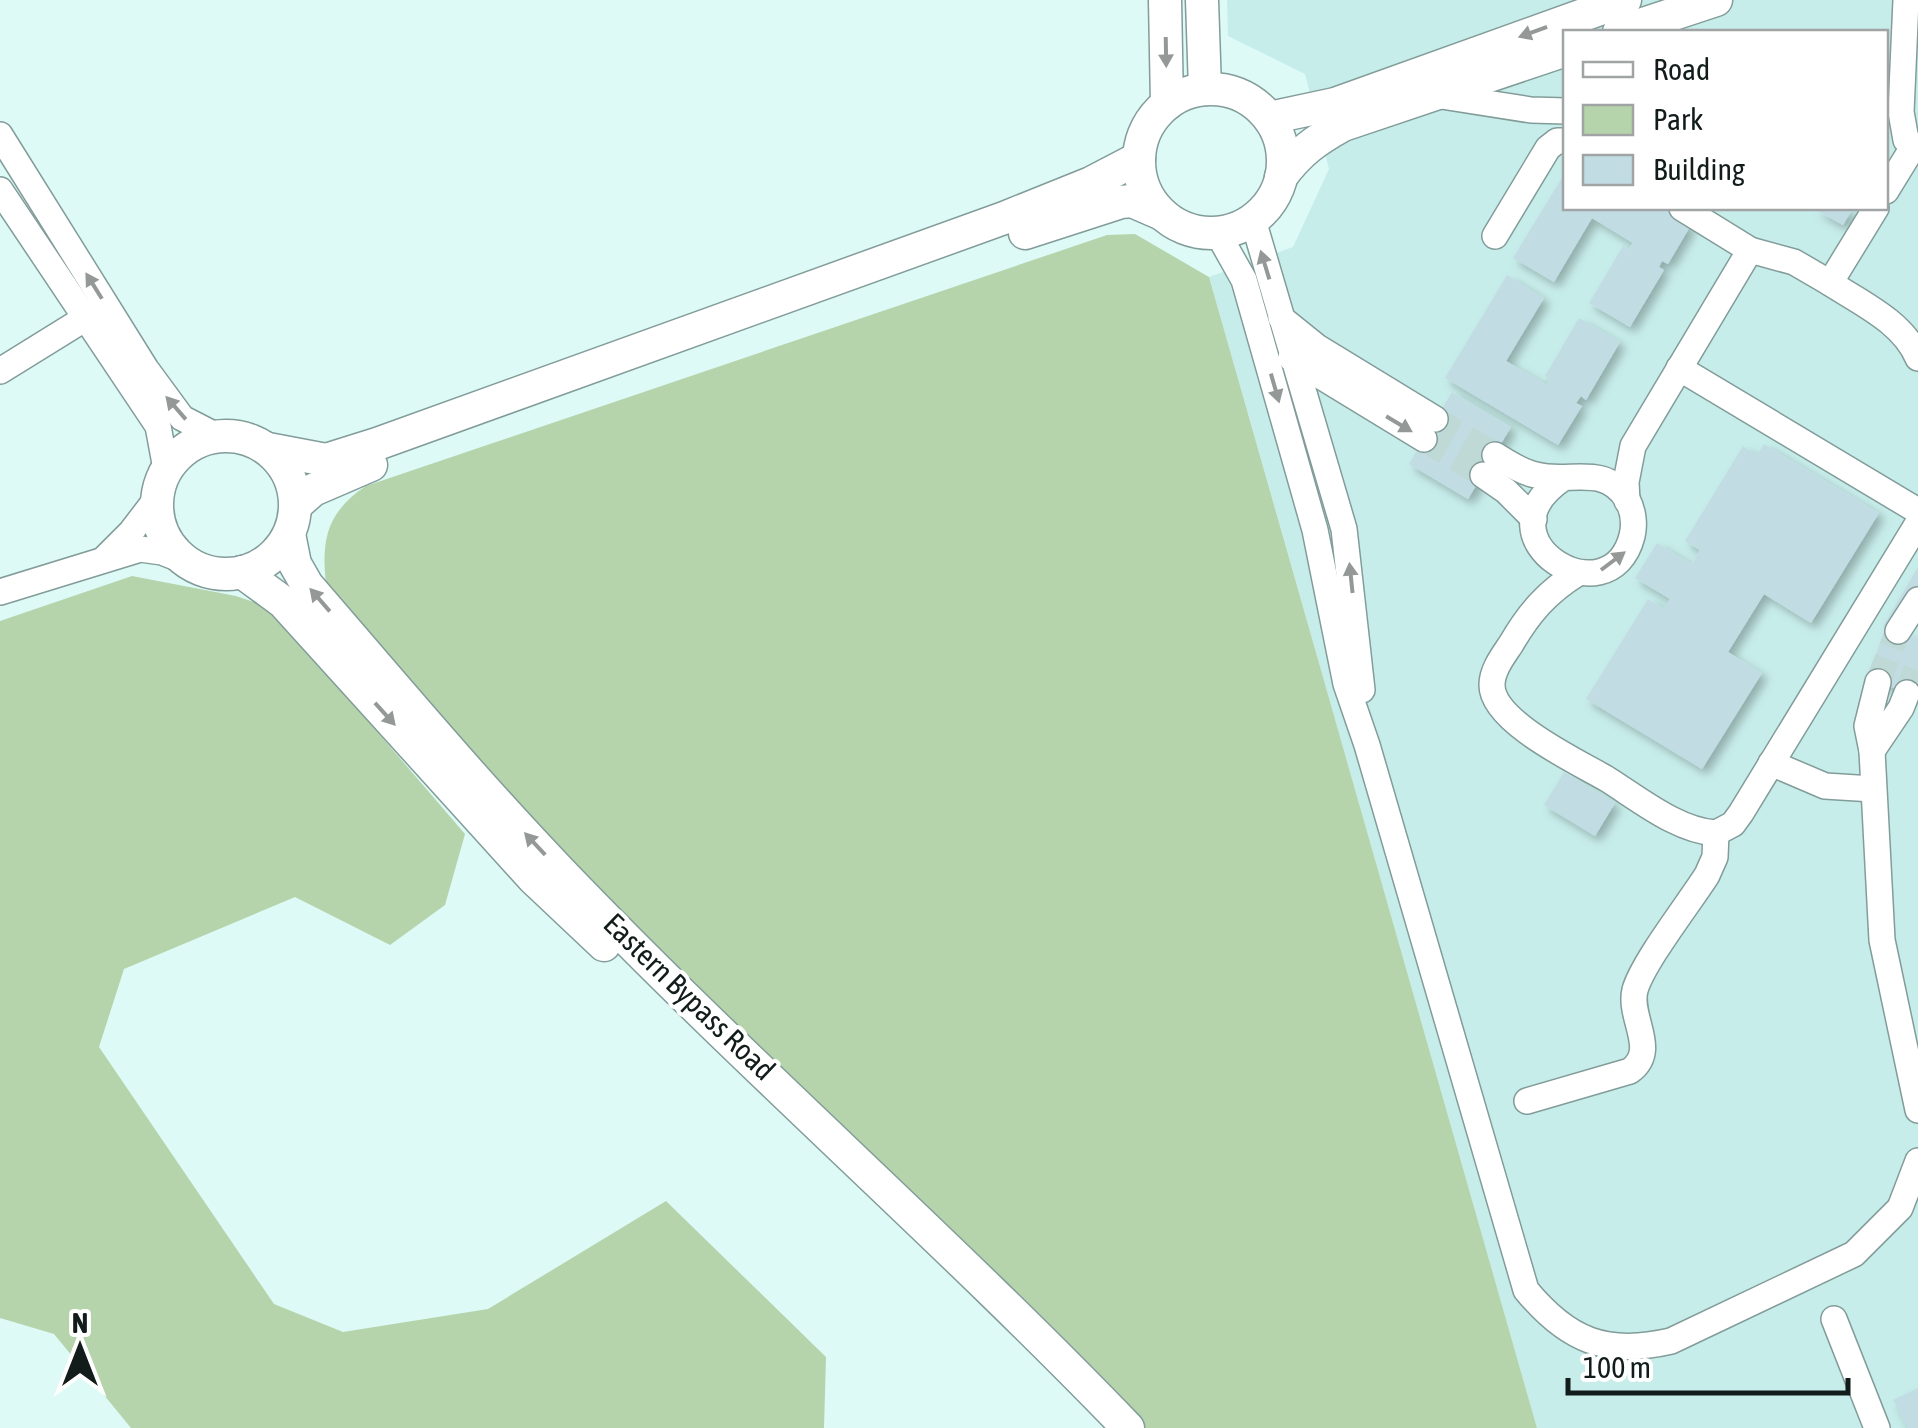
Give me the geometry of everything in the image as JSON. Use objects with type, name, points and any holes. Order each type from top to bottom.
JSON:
[{"type":"main road","points":[[1165,0],[1167,104]]},
{"type":"main road","points":[[1202,0],[1205,89]]},
{"type":"main road","points":[[1269,118],[1335,104],[1625,0]]},
{"type":"main road","points":[[1625,30],[1716,0]]},
{"type":"main road","points":[[1139,158],[1092,183],[1019,212],[326,460],[268,449],[249,439],[217,436],[188,447],[161,484],[158,519],[165,538],[185,561],[214,573],[242,572],[274,556],[314,490],[368,466],[1120,202],[1132,202],[1185,228],[1217,232],[1253,220],[1270,202],[1298,154],[1314,141],[1343,126],[1563,51]]},
{"type":"main road","points":[[1162,214],[1144,188],[1139,158],[1147,128],[1167,104],[1205,89],[1247,98],[1269,118],[1280,140],[1282,177]]},
{"type":"main road","points":[[268,449],[288,473],[293,520]]},
{"type":"main road","name":"Eastern Bypass Road","points":[[293,520],[295,564],[307,585],[488,794],[660,970],[951,1250],[1128,1428]]},
{"type":"main road","name":"Eastern Bypass Road","points":[[242,572],[283,602],[532,878],[757,1090],[1102,1428]]},
{"type":"street","points":[[1888,187],[1906,140],[1894,74],[1906,0]]},
{"type":"street","points":[[1435,94],[1532,110],[1563,111]]},
{"type":"street","points":[[1,139],[146,369],[182,418],[217,436]]},
{"type":"street","points":[[1495,236],[1548,148],[1563,141]]},
{"type":"street","points":[[0,190],[158,426],[161,484],[106,557]]},
{"type":"street","points":[[1685,210],[1750,250],[1794,262],[1830,283],[1885,319],[1903,335],[1918,358]]},
{"type":"street","points":[[1830,283],[1875,210]]},
{"type":"street","points":[[1253,220],[1344,529],[1366,744]]},
{"type":"street","points":[[1217,232],[1244,280],[1260,332],[1315,530],[1353,712],[1366,744],[1526,1290],[1545,1312],[1590,1342],[1620,1348],[1671,1340],[1854,1254],[1909,1210],[1918,1161]]},
{"type":"street","points":[[1633,446],[1612,462],[1548,488],[1538,502],[1535,536],[1554,564],[1578,573],[1603,570],[1627,550],[1634,519],[1626,482],[1633,446],[1750,250]]},
{"type":"street","points":[[1260,332],[1294,360],[1430,429],[1281,317]]},
{"type":"street","points":[[0,372],[84,319]]},
{"type":"street","points":[[1680,368],[1918,512]]},
{"type":"street","points":[[1534,519],[1506,491],[1489,465],[1537,476],[1608,481],[1628,500]]},
{"type":"street","points":[[1578,573],[1532,610],[1494,676],[1494,696],[1499,707],[1543,740],[1651,806],[1695,829],[1716,833],[1741,813],[1918,523]]},
{"type":"street","points":[[0,592],[140,548],[185,561]]},
{"type":"street","points":[[1532,610],[1540,548]]},
{"type":"street","points":[[1898,632],[1918,600]]},
{"type":"street","points":[[1878,682],[1866,726],[1872,751],[1882,940],[1918,1110]]},
{"type":"street","points":[[1872,751],[1907,693]]},
{"type":"street","points":[[1772,763],[1825,786],[1873,788]]},
{"type":"street","points":[[1527,1101],[1639,1064],[1643,1054],[1635,1016],[1635,990],[1707,875],[1715,857],[1716,833]]},
{"type":"street","points":[[1860,1428],[1827,1323],[1877,1428]]},
{"type":"shaded area","points":[[1227,0],[1918,0],[1918,1428],[1537,1428],[1209,277],[1293,247],[1329,169],[1305,74],[1228,36]]},
{"type":"green space","points":[[1135,234],[1209,277],[1537,1428],[1132,1428],[640,950],[326,584],[325,553],[330,528],[343,506],[366,486],[1107,235]]},
{"type":"green space","points":[[132,576],[236,596],[271,608],[465,834],[445,905],[390,945],[295,897],[124,969],[99,1047],[274,1304],[343,1332],[488,1309],[666,1201],[826,1357],[824,1428],[131,1428],[54,1334],[0,1318],[0,621]]},
{"type":"building","points":[[1563,176],[1563,210],[1665,210],[1691,225],[1668,264],[1662,261],[1659,267],[1664,270],[1630,327],[1589,303],[1623,246],[1629,249],[1633,243],[1592,218],[1554,282],[1513,258]]},
{"type":"building","points":[[1816,210],[1852,210],[1843,225]]},
{"type":"building","points":[[1507,275],[1544,298],[1506,361],[1547,385],[1550,379],[1545,376],[1579,318],[1620,342],[1586,400],[1581,396],[1576,403],[1582,406],[1558,445],[1445,378]]},
{"type":"building","points":[[1452,392],[1511,427],[1468,499],[1409,464]]},
{"type":"building","points":[[1764,444],[1879,513],[1811,623],[1764,594],[1728,652],[1762,673],[1702,769],[1586,699],[1648,599],[1664,609],[1670,599],[1635,578],[1657,543],[1692,564],[1700,550],[1685,541],[1743,446],[1757,455]]},
{"type":"building","points":[[1918,567],[1918,584],[1891,629],[1918,639],[1918,697],[1867,678],[1886,627],[1883,626]]},
{"type":"building","points":[[1564,772],[1615,803],[1595,836],[1544,805]]},
{"type":"building","points":[[1918,1388],[1918,1428],[1908,1428],[1893,1400]]},
{"type":"tunnel","points":[[1435,419],[1495,455]]},
{"type":"tunnel","points":[[1424,439],[1483,475]]},
{"type":"tunnel","points":[[1878,682],[1898,631]]},
{"type":"tunnel","points":[[1907,693],[1918,665]]}]
